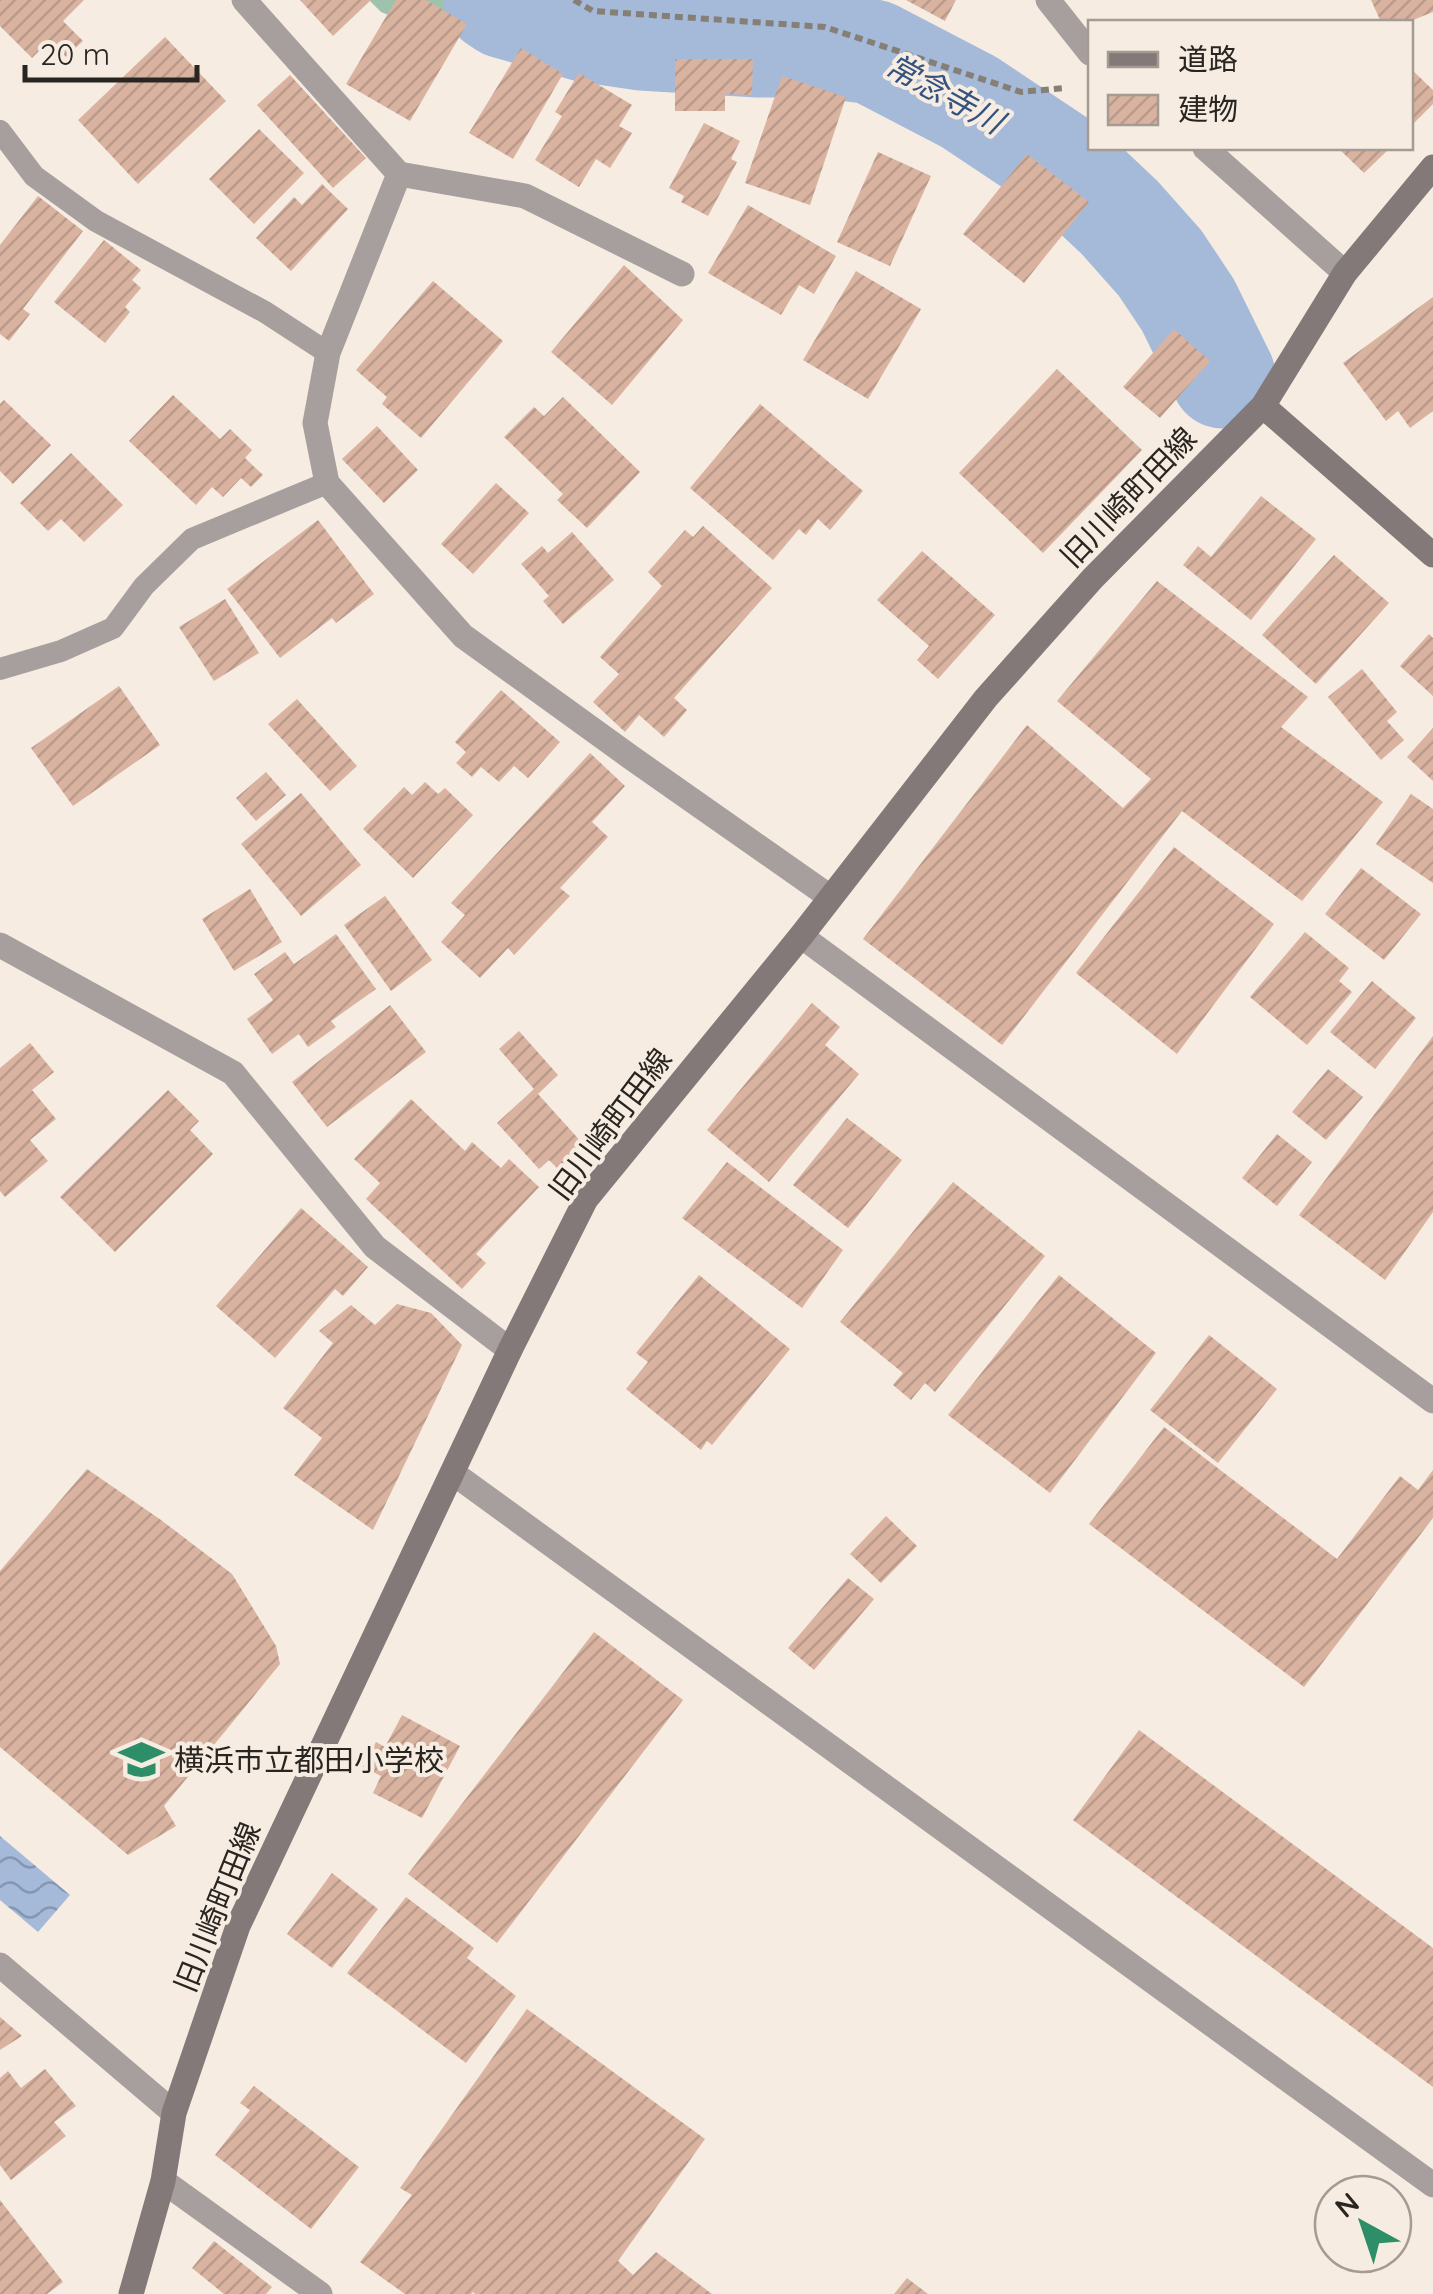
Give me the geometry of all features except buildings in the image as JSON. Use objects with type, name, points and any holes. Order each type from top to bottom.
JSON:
[{"type":"main road","name":"旧川崎町田線","points":[[131,2294],[164,2181],[174,2114],[238,1926],[510,1350],[586,1200],[801,936],[986,698],[1093,578],[1263,406],[1345,273],[1433,167]]},
{"type":"main road","points":[[1263,406],[1433,555]]},
{"type":"street","points":[[244,0],[399,174],[526,196],[682,274]]},
{"type":"street","points":[[1048,0],[1088,50]]},
{"type":"street","points":[[1207,150],[1345,273]]},
{"type":"street","points":[[399,174],[328,353],[315,423],[326,483],[463,636],[830,897]]},
{"type":"street","points":[[801,936],[1433,1402]]},
{"type":"street","points":[[0,945],[233,1073],[375,1247],[510,1350]]},
{"type":"street","points":[[453,1473],[1433,2186]]},
{"type":"street","points":[[0,1966],[174,2114]]},
{"type":"street","points":[[164,2181],[320,2294]]},
{"type":"lane","points":[[0,132],[34,176],[96,222],[266,312],[328,353]]},
{"type":"lane","points":[[0,669],[60,651],[112,628],[144,586],[192,539],[326,483]]},
{"type":"path","points":[[574,0],[593,11],[825,27],[1021,92],[1073,87]]},
{"type":"green space","points":[[369,0],[502,0],[487,13],[414,25],[381,12]]},
{"type":"water","points":[[0,1836],[70,1895],[38,1932],[0,1900]]},
{"type":"waterway","name":"常念寺川","points":[[496,0],[588,30],[642,38],[818,45],[873,52],[969,102],[1065,166],[1160,263],[1188,305],[1223,376]]},
{"type":"place","name":"横浜市立都田小学校","points":[[141,1760]]}]
